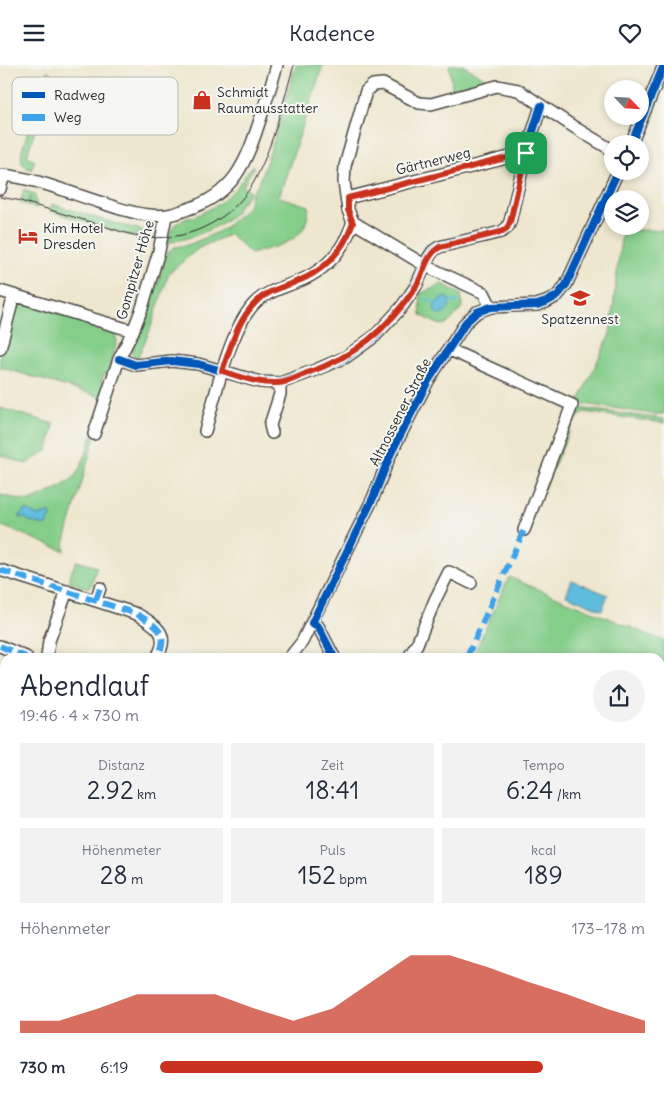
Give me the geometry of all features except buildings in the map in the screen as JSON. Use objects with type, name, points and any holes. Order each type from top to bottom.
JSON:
[{"type":"street","points":[[166,215],[200,205],[216,196],[238,174],[250,151],[277,65]]},
{"type":"street","points":[[635,135],[664,65]]},
{"type":"street","points":[[491,307],[484,293],[454,281],[353,223],[348,210],[348,198],[344,182],[346,157],[366,91],[373,85],[383,84],[419,103],[431,103],[497,86],[518,90],[604,145]]},
{"type":"street","points":[[119,359],[136,365],[172,361],[198,364],[260,382],[280,383],[346,357],[375,336],[401,308],[416,286],[433,251],[440,247],[501,232],[507,228],[526,153],[541,106]]},
{"type":"street","name":"Gärtnerweg","points":[[348,198],[526,153]]},
{"type":"street","name":"Gompitzer Höhe","points":[[0,189],[2,175],[46,185],[150,215],[166,215],[157,259],[133,331],[0,291]]},
{"type":"street","name":"Altnossener Straße","points":[[293,653],[302,642],[312,623],[373,497],[406,423],[428,381],[466,322],[477,312],[491,307],[537,305],[556,297],[566,285],[614,180]]},
{"type":"street","points":[[205,431],[222,371],[238,326],[257,301],[271,292],[309,277],[331,261],[343,244],[353,223]]},
{"type":"street","points":[[0,349],[14,295]]},
{"type":"street","points":[[94,434],[119,359],[133,331]]},
{"type":"street","points":[[448,349],[572,405],[524,531]]},
{"type":"street","points":[[272,433],[270,425],[280,395],[280,383]]},
{"type":"street","points":[[0,570],[137,614],[155,624],[160,632],[163,640],[160,653]]},
{"type":"street","points":[[412,653],[450,572],[471,583]]},
{"type":"street","points":[[96,600],[100,588]]},
{"type":"street","points":[[48,653],[49,641],[67,591]]},
{"type":"street","points":[[312,623],[318,626],[332,653]]},
{"type":"street","points":[[0,646],[17,653]]},
{"type":"green space","points":[[296,65],[323,65],[279,197],[309,206],[305,225],[296,237],[289,241],[251,254],[230,234],[199,248],[169,273],[150,330],[137,359],[131,351],[144,321],[147,320],[167,253],[174,247],[188,245],[216,233],[248,207],[270,152]]},
{"type":"green space","points":[[449,65],[462,65],[485,78],[485,84],[453,92]]},
{"type":"green space","points":[[47,71],[53,74],[52,77],[45,77]]},
{"type":"green space","points":[[27,135],[34,135],[27,156],[35,160],[31,170],[23,164],[21,159]]},
{"type":"green space","points":[[252,165],[254,167],[243,186],[251,192],[236,209],[237,211],[213,228],[186,239],[166,243],[174,225],[219,204],[240,183]]},
{"type":"green space","points":[[24,189],[35,195],[37,208],[29,206],[31,196],[28,205],[20,203]]},
{"type":"green space","points":[[52,204],[145,231],[144,238],[128,235],[50,211]]},
{"type":"green space","points":[[649,230],[664,230],[664,414],[578,403],[610,334],[621,235],[649,235]]},
{"type":"green space","points":[[442,284],[461,294],[462,307],[448,323],[440,324],[421,315],[420,294]]},
{"type":"green space","points":[[17,301],[106,328],[114,333],[117,340],[108,374],[104,374],[101,383],[105,385],[101,397],[0,367],[0,356]]},
{"type":"green space","points":[[0,408],[54,424],[48,450],[26,464],[0,455]]},
{"type":"green space","points":[[578,408],[664,419],[664,423],[584,412],[573,423],[542,493],[573,411]]},
{"type":"green space","points":[[92,435],[95,436],[64,544],[65,551],[0,525],[0,495],[28,501],[63,485],[76,475]]},
{"type":"green space","points":[[76,561],[97,567],[91,585],[88,588],[70,582],[70,576]]},
{"type":"green space","points":[[509,577],[664,641],[664,653],[480,653],[475,651]]},
{"type":"water","points":[[446,297],[449,299],[449,308],[444,314],[438,315],[434,310],[435,304]]},
{"type":"water","points":[[27,510],[38,516],[50,512],[51,517],[45,526],[25,518],[20,518],[23,511]]},
{"type":"water","points":[[572,580],[608,595],[602,610],[566,595]]},
{"type":"waterway","points":[[427,299],[437,304]]},
{"type":"waterway","points":[[447,303],[458,301]]},
{"type":"tram line","points":[[0,197],[17,200],[122,232],[142,236],[165,237],[197,230],[226,214],[249,190],[268,150],[294,65]]},
{"type":"marked path","points":[[469,653],[524,530]]},
{"type":"marked path","points":[[0,570],[137,614],[155,626],[162,636],[159,653]]},
{"type":"marked path","points":[[96,600],[100,588]]},
{"type":"marked path","points":[[0,646],[17,653]]},
{"type":"cycle path","points":[[635,135],[664,65]]},
{"type":"cycle path","points":[[119,359],[136,365],[172,361],[198,364],[260,382],[280,383],[346,357],[375,336],[401,308],[416,286],[433,251],[439,247],[501,232],[507,228],[526,153],[541,106]]},
{"type":"cycle path","points":[[332,653],[318,626],[312,623],[373,498],[391,453],[428,381],[466,322],[477,312],[491,307],[537,305],[557,296],[566,285],[614,180]]},
{"type":"place","name":"Schmidt Raumausstatter","points":[[202,100]]},
{"type":"place","name":"Kim Hotel Dresden","points":[[28,236]]},
{"type":"place","name":"Spatzennest","points":[[580,298]]},
{"type":"route","points":[[526,153],[507,228],[501,232],[440,247],[433,251],[423,274],[401,308],[375,336],[346,357],[280,383],[260,382],[222,371],[238,326],[257,301],[271,292],[316,273],[331,261],[352,227],[353,223],[347,205],[348,198],[526,153]]}]
